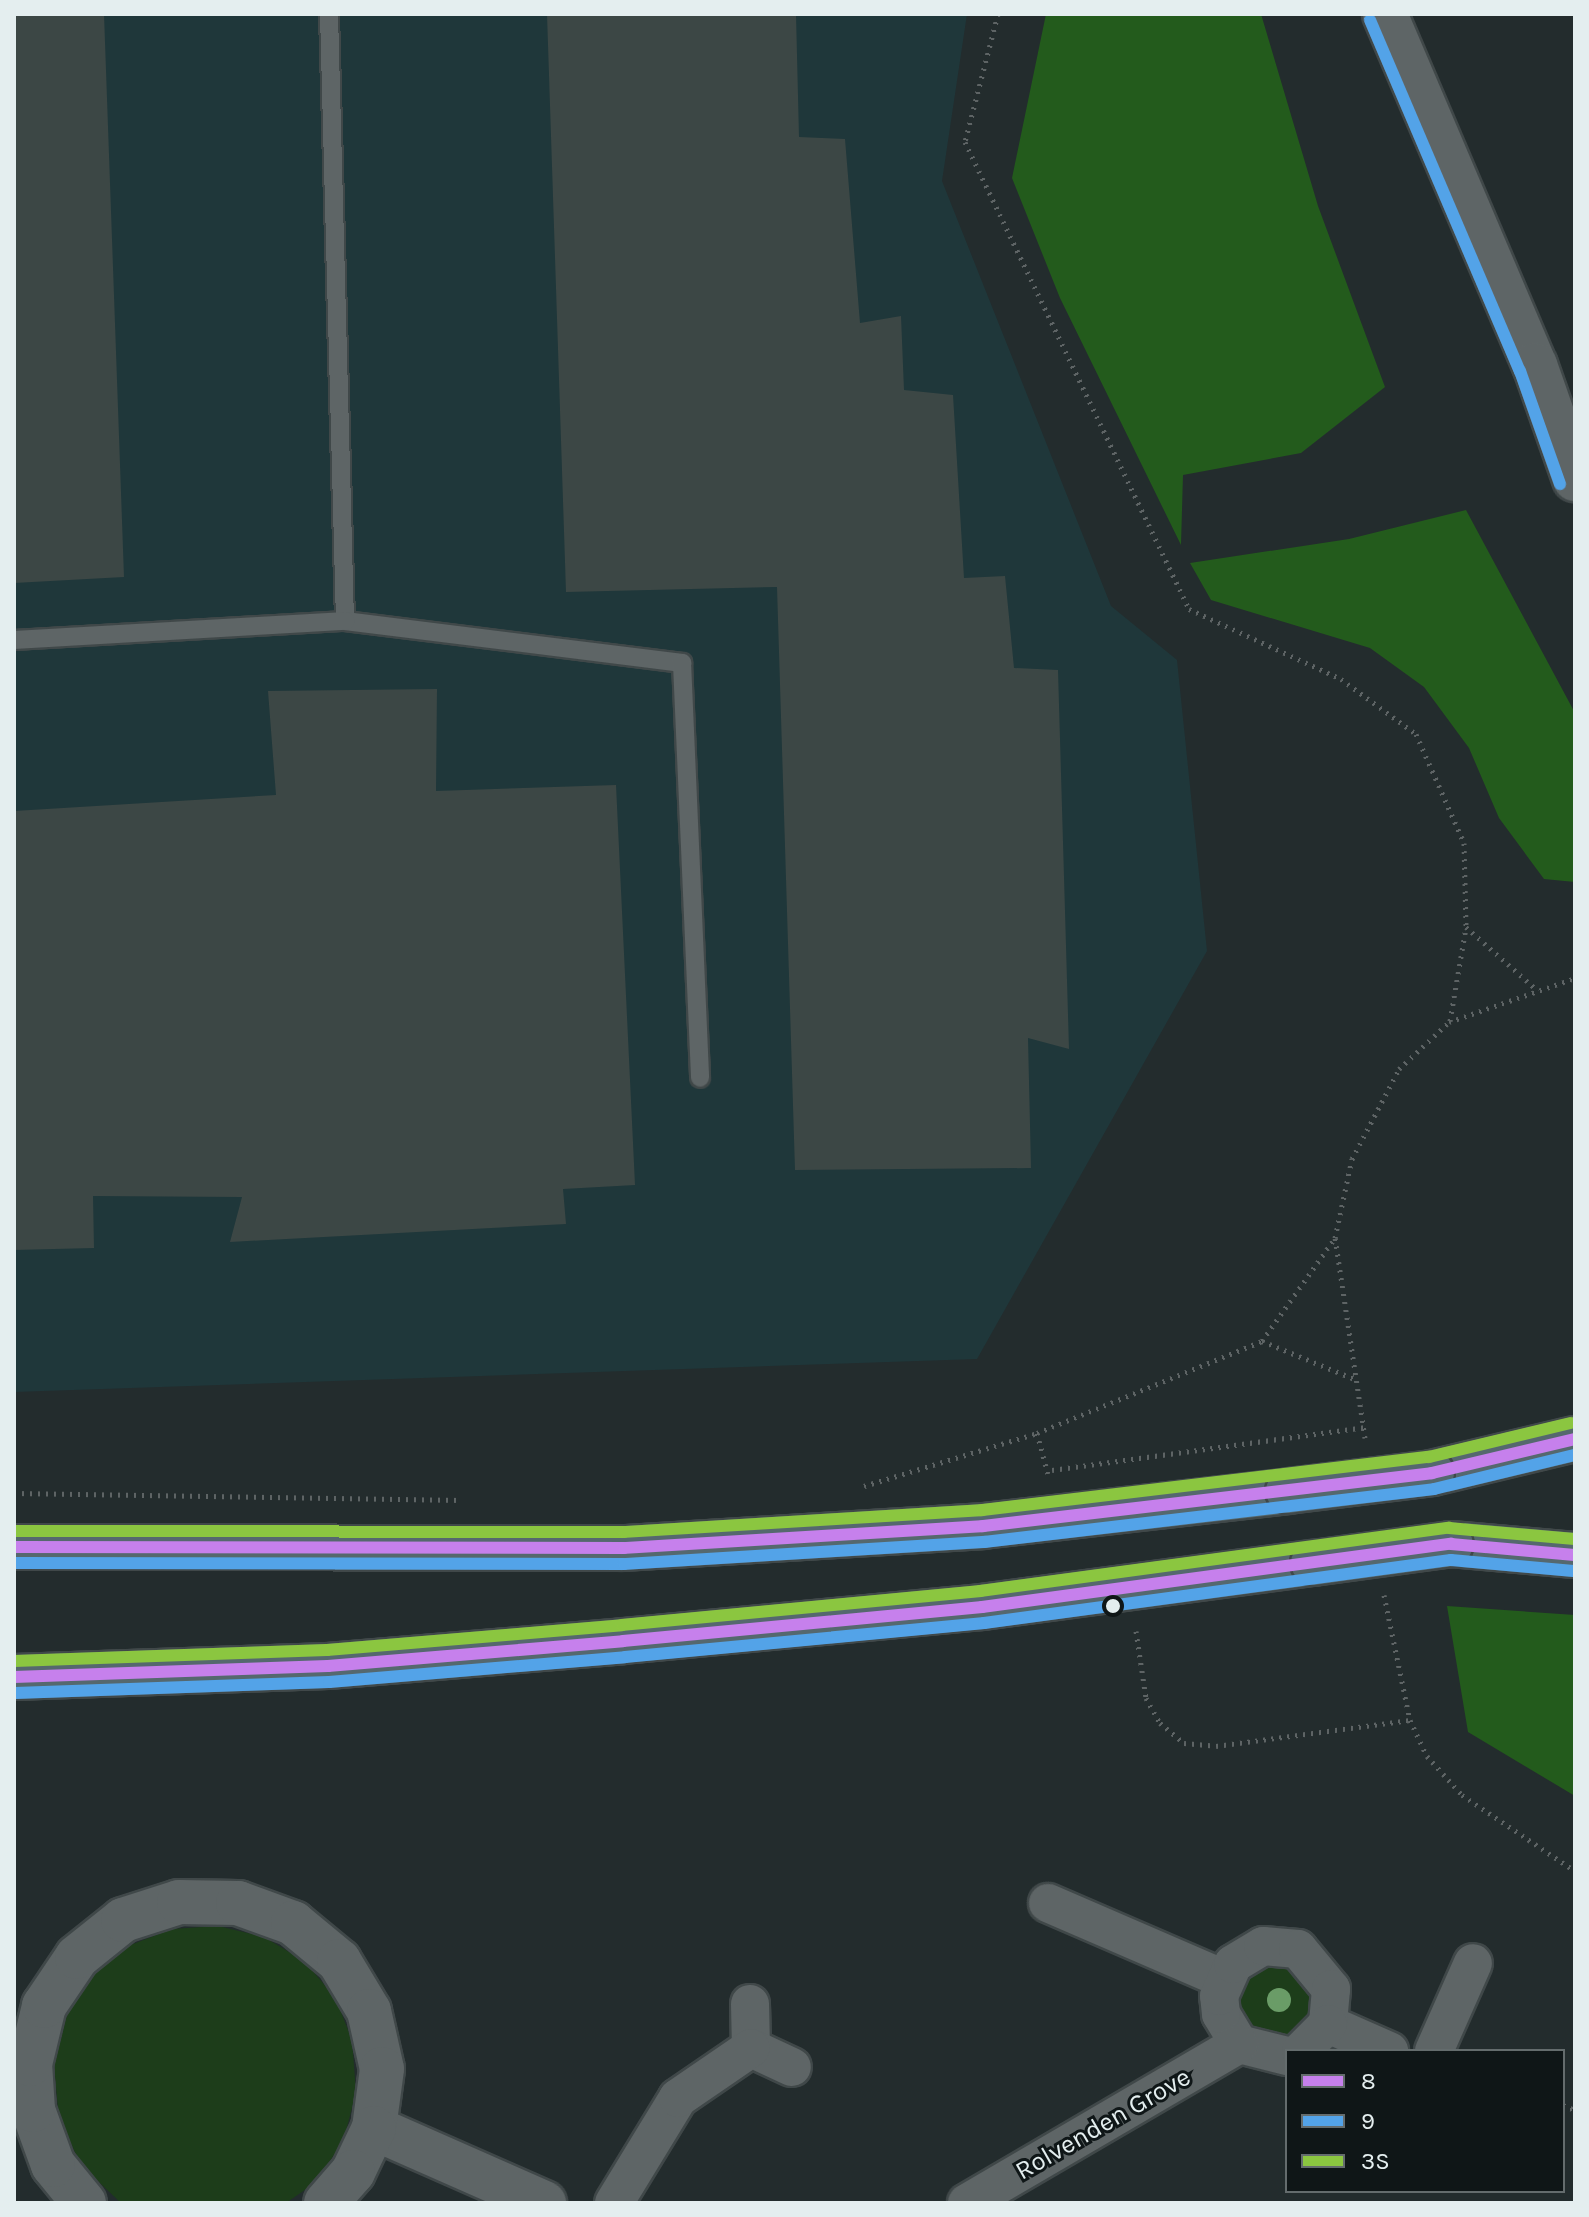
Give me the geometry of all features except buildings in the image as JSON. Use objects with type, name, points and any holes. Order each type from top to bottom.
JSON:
[{"type":"highway","points":[[14,1547],[624,1548],[983,1526],[1432,1473],[1575,1439]]},
{"type":"highway","points":[[14,1677],[328,1666],[1130,1587],[1451,1544],[1575,1555]]},
{"type":"street","points":[[1385,14],[1535,365],[1575,479]]},
{"type":"street","points":[[84,2203],[53,2165],[22,2069],[52,1994],[77,1957],[123,1920],[179,1902],[238,1903],[293,1923],[339,1961],[369,2011],[382,2069],[374,2128],[353,2172],[326,2203]]},
{"type":"street","points":[[1048,1903],[1224,1979]]},
{"type":"street","points":[[1285,2056],[1239,2044],[1221,2014],[1224,1979],[1233,1964],[1263,1946],[1298,1949],[1331,1989],[1328,2024],[1303,2049]]},
{"type":"street","points":[[1435,2049],[1473,1963]]},
{"type":"street","points":[[750,2004],[751,2048]]},
{"type":"street","points":[[1328,2024],[1384,2049]]},
{"type":"street","name":"Rolvenden Grove","points":[[967,2203],[1239,2044]]},
{"type":"street","points":[[751,2048],[792,2067]]},
{"type":"street","points":[[614,2203],[678,2098],[751,2048]]},
{"type":"street","points":[[374,2128],[544,2203]]},
{"type":"lane","points":[[329,14],[345,621]]},
{"type":"lane","points":[[14,640],[345,621],[682,663],[700,1078]]},
{"type":"path","points":[[998,14],[965,142],[1189,609],[1341,679],[1416,734],[1464,843],[1466,927],[1449,1022]]},
{"type":"path","points":[[1466,927],[1538,991]]},
{"type":"path","points":[[1365,1448],[1335,1238],[1352,1159],[1399,1069],[1449,1022],[1575,978]]},
{"type":"path","points":[[846,1491],[1023,1438],[1262,1341],[1335,1238]]},
{"type":"path","points":[[1262,1341],[1357,1380]]},
{"type":"path","points":[[1047,1471],[1364,1427]]},
{"type":"path","points":[[14,1493],[471,1500]]},
{"type":"path","points":[[1382,1582],[1410,1720],[1427,1756],[1462,1795],[1575,1871]]},
{"type":"path","points":[[1130,1587],[1146,1698],[1184,1743],[1216,1746],[1410,1720]]},
{"type":"shaded area","points":[[14,14],[967,14],[942,181],[1111,606],[1177,660],[1207,951],[977,1359],[14,1392]]},
{"type":"green space","points":[[1046,14],[1261,14],[1318,206],[1385,387],[1301,453],[1183,475],[1181,545],[1060,298],[1012,178]]},
{"type":"green space","points":[[1466,510],[1575,713],[1575,882],[1544,879],[1499,818],[1469,748],[1424,687],[1370,648],[1211,600],[1190,563],[1349,539]]},
{"type":"green space","points":[[1447,1606],[1575,1615],[1575,1796],[1468,1732]]},
{"type":"green space","points":[[218,1926],[264,1937],[304,1961],[335,1997],[352,2040],[356,2092],[343,2143],[312,2185],[286,2203],[121,2203],[81,2165],[59,2118],[54,2066],[67,2015],[92,1976],[128,1946],[172,1929]]},
{"type":"green space","points":[[1275,1964],[1289,1967],[1301,1975],[1309,1987],[1312,2001],[1309,2015],[1301,2027],[1289,2035],[1275,2038],[1261,2035],[1249,2027],[1241,2015],[1238,2001],[1241,1987],[1249,1975],[1261,1967]]},
{"type":"transit line","name":"9","points":[[1370,20],[1520,371],[1560,484]]},
{"type":"transit line","name":"3S","points":[[14,1531],[624,1532],[982,1510],[1429,1457],[1571,1423]]},
{"type":"transit line","name":"8","points":[[14,1547],[624,1548],[983,1526],[1432,1473],[1575,1439]]},
{"type":"transit line","name":"9","points":[[14,1563],[624,1564],[984,1542],[1434,1489],[1575,1455]]},
{"type":"transit line","name":"3S","points":[[14,1661],[327,1650],[622,1625],[980,1591],[1449,1528],[1575,1539]]},
{"type":"transit line","name":"8","points":[[14,1677],[328,1666],[623,1641],[982,1607],[1451,1544],[1575,1555]]},
{"type":"transit line","name":"9","points":[[15,1693],[329,1682],[625,1657],[984,1623],[1451,1560],[1574,1571]]}]
